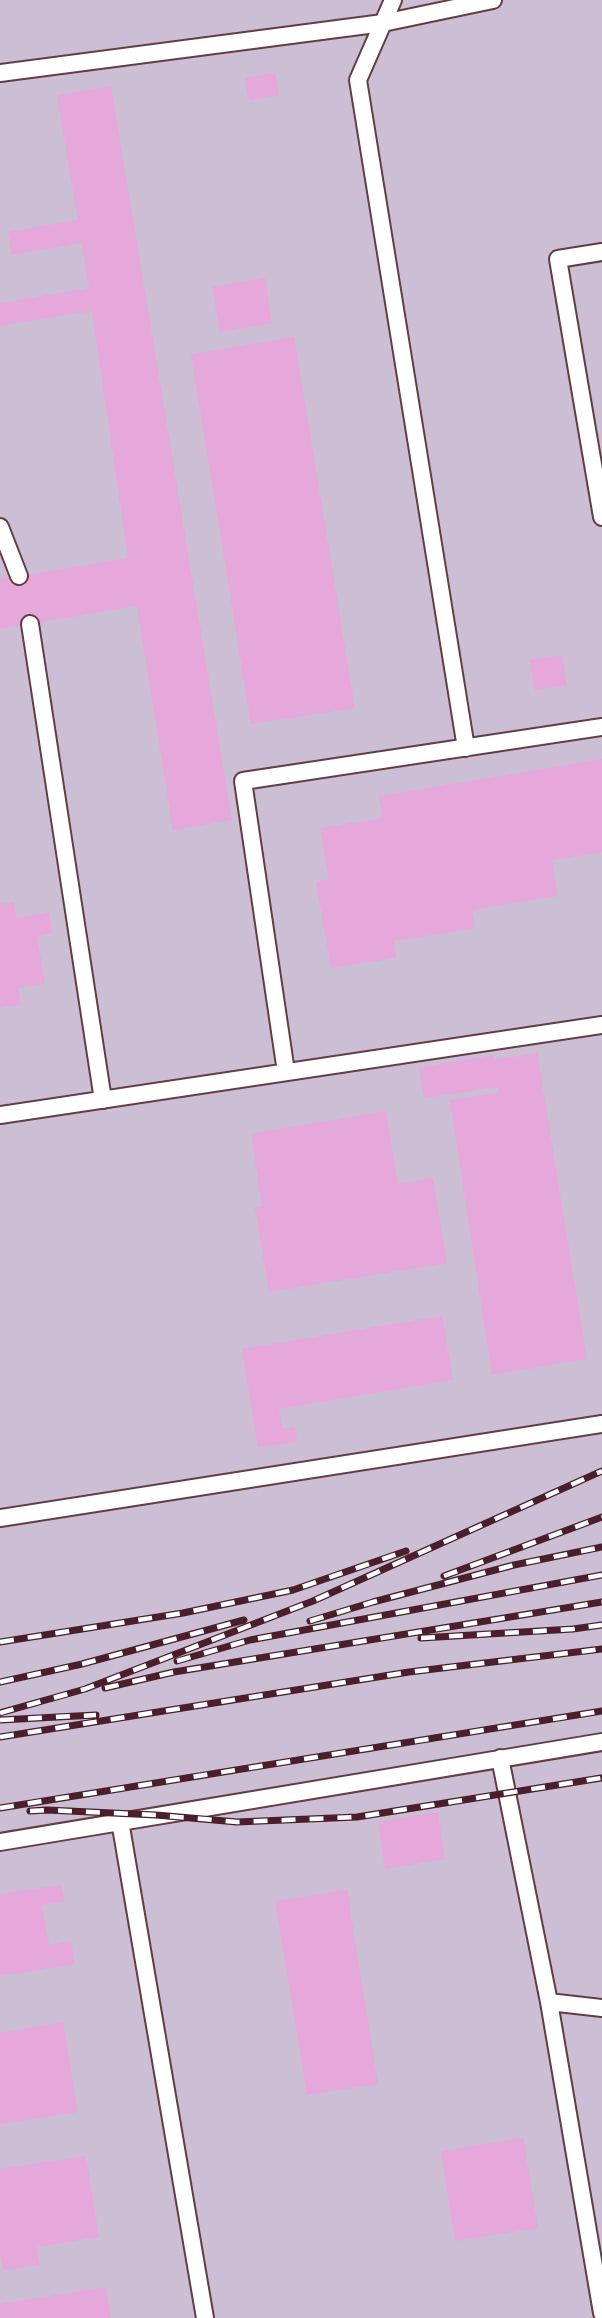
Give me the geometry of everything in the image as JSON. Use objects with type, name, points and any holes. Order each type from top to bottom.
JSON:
[{"type":"lane","points":[[393,0],[358,80],[465,748]]},
{"type":"lane","points":[[0,73],[383,23],[493,0]]},
{"type":"lane","points":[[602,252],[558,259],[602,517]]},
{"type":"lane","points":[[0,526],[19,576]]},
{"type":"lane","points":[[30,624],[103,1100]]},
{"type":"lane","points":[[286,1072],[243,781],[602,727]]},
{"type":"lane","points":[[0,1115],[602,1025]]},
{"type":"lane","points":[[0,1518],[602,1424]]},
{"type":"lane","points":[[0,1842],[602,1742]]},
{"type":"lane","points":[[500,1758],[549,2002],[602,2313]]},
{"type":"lane","points":[[120,1821],[205,2318]]},
{"type":"lane","points":[[549,2002],[602,2008]]},
{"type":"shaded area","points":[[0,0],[602,0],[602,2318],[0,2318]]},
{"type":"building","points":[[275,73],[279,95],[249,100],[245,78]]},
{"type":"building","points":[[111,86],[232,820],[173,830],[137,606],[0,629],[0,579],[128,558],[92,311],[0,326],[0,303],[89,288],[82,243],[12,255],[8,232],[78,220],[57,95]]},
{"type":"building","points":[[265,278],[272,323],[220,332],[212,287]]},
{"type":"building","points":[[294,337],[355,708],[251,724],[191,354]]},
{"type":"building","points":[[562,655],[567,685],[535,690],[530,660]]},
{"type":"building","points":[[602,759],[602,852],[552,860],[558,896],[472,910],[475,928],[394,941],[396,958],[331,968],[316,882],[329,879],[320,828],[383,818],[379,796]]},
{"type":"building","points":[[14,902],[16,918],[49,912],[52,933],[37,936],[45,984],[18,988],[21,1004],[0,1008],[0,904]]},
{"type":"building","points":[[537,1053],[587,1359],[492,1375],[450,1100],[499,1092],[498,1087],[424,1098],[419,1068],[493,1055],[494,1060]]},
{"type":"building","points":[[386,1111],[398,1184],[433,1178],[447,1263],[269,1292],[255,1208],[262,1206],[251,1134]]},
{"type":"building","points":[[442,1316],[453,1380],[279,1409],[282,1429],[295,1427],[297,1442],[258,1447],[242,1349]]},
{"type":"building","points":[[438,1812],[445,1859],[385,1869],[378,1822]]},
{"type":"building","points":[[61,1885],[65,1901],[42,1905],[49,1945],[71,1941],[75,1964],[0,1976],[0,1894]]},
{"type":"building","points":[[347,1890],[378,2084],[307,2095],[275,1901]]},
{"type":"building","points":[[63,2022],[78,2112],[0,2124],[0,2033]]},
{"type":"building","points":[[523,2138],[538,2228],[455,2241],[441,2151]]},
{"type":"building","points":[[86,2156],[99,2237],[37,2247],[40,2265],[3,2270],[0,2254],[0,2169]]},
{"type":"building","points":[[106,2287],[111,2318],[0,2318],[0,2304]]},
{"type":"railway","points":[[0,1713],[85,1689],[313,1601],[602,1471]]},
{"type":"railway","points":[[444,1576],[602,1517]]},
{"type":"railway","points":[[310,1621],[514,1565],[602,1547]]},
{"type":"railway","points":[[0,1642],[183,1613],[293,1590],[406,1551]]},
{"type":"railway","points":[[177,1661],[250,1640],[602,1575]]},
{"type":"railway","points":[[105,1688],[174,1672],[602,1602]]},
{"type":"railway","points":[[0,1682],[82,1664],[244,1620]]},
{"type":"railway","points":[[421,1638],[573,1629],[602,1625]]},
{"type":"railway","points":[[0,1737],[409,1672],[602,1649]]},
{"type":"railway","points":[[0,1808],[602,1711]]},
{"type":"railway","points":[[0,1720],[96,1715]]},
{"type":"railway","points":[[30,1811],[156,1815],[237,1822],[357,1817],[601,1778]]}]
